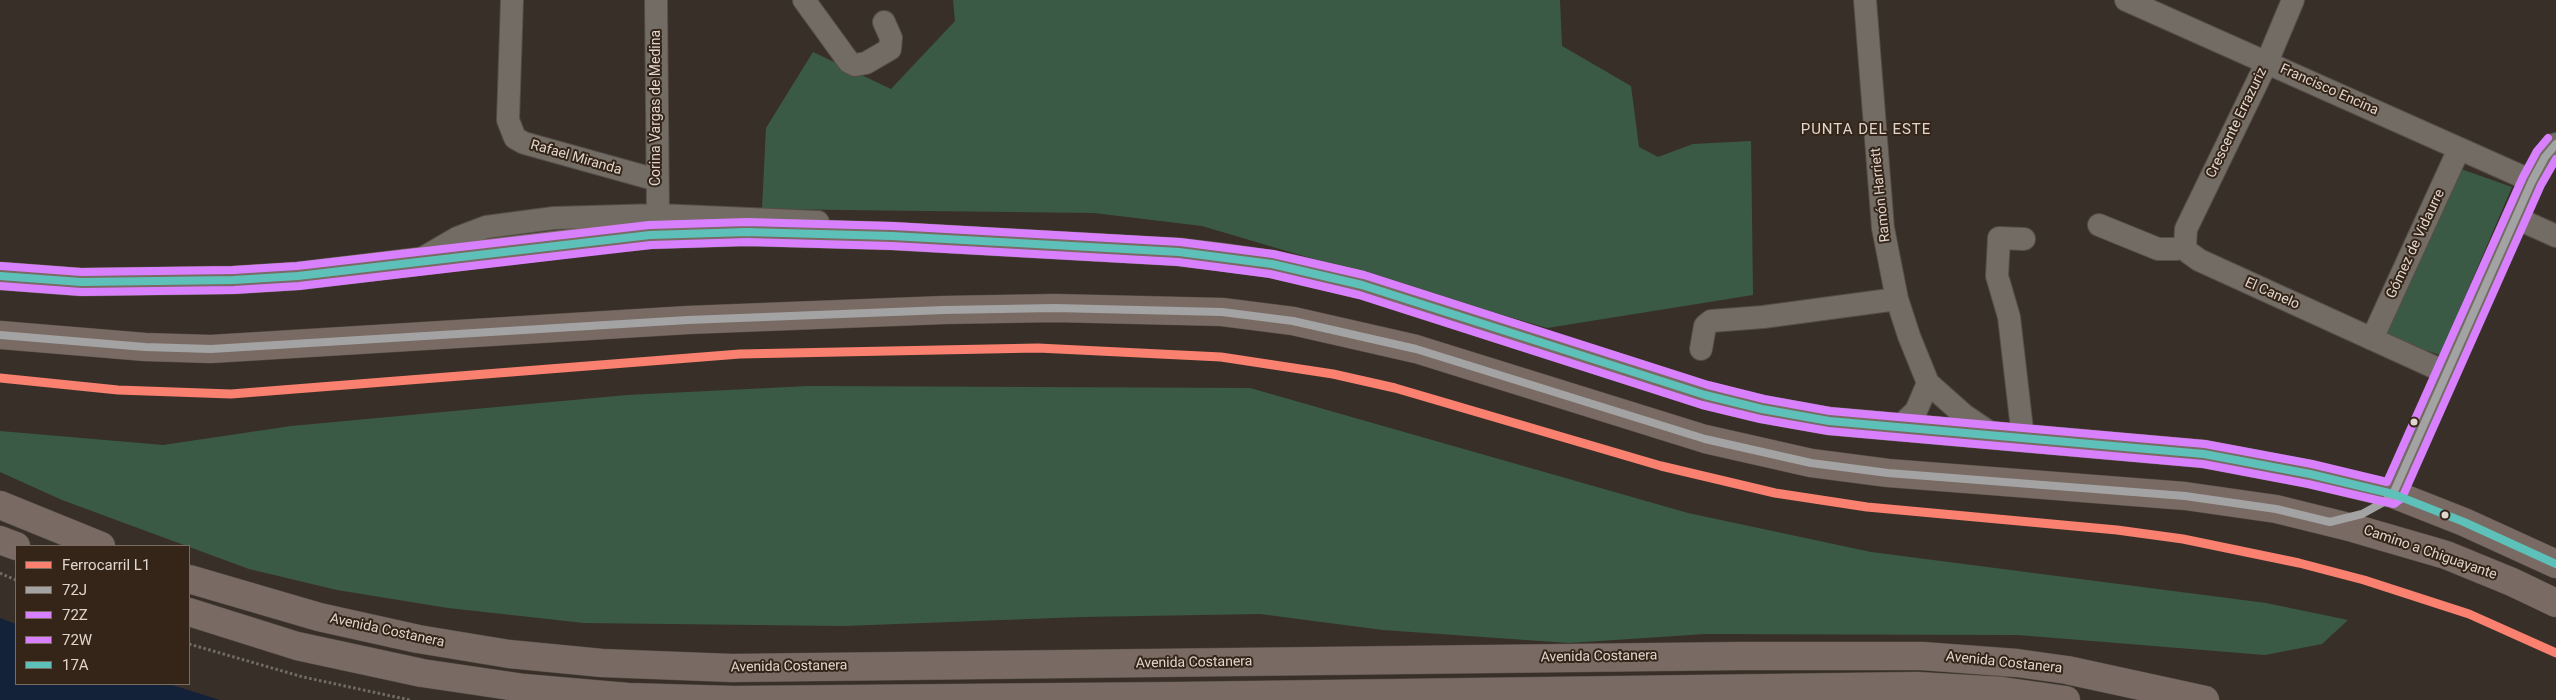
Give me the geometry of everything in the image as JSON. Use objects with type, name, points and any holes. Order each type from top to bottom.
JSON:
[{"type":"main road","points":[[0,276],[81,282],[233,280],[298,276],[650,235],[799,232],[1179,252],[1272,264],[1362,285],[1705,395],[1762,409],[1829,421],[2204,454],[2310,474],[2393,494],[2464,522],[2556,564]]},
{"type":"main road","name":"Camino a Chiguayante","points":[[0,335],[144,348],[211,349],[688,320],[944,310],[1056,308],[1222,312],[1293,321],[1416,349],[1705,439],[1811,463],[1888,473],[2185,496],[2276,509],[2330,522],[2446,556],[2512,582],[2556,603]]},
{"type":"main road","points":[[2330,522],[2368,511],[2393,494]]},
{"type":"main road","points":[[2393,494],[2413,526],[2446,556]]},
{"type":"main road","points":[[0,505],[98,545]]},
{"type":"main road","points":[[0,540],[15,546]]},
{"type":"main road","name":"Avenida Costanera","points":[[190,579],[319,617],[418,639],[510,654],[602,663],[732,668],[1740,656],[1922,656],[2017,663],[2067,670],[2205,700]]},
{"type":"main road","name":"Avenida Costanera","points":[[190,612],[297,646],[422,673],[524,688],[628,697],[744,700],[1917,686],[2002,691],[2066,700]]},
{"type":"street","name":"Rafael Miranda","points":[[512,0],[508,120],[515,138],[524,143],[657,180]]},
{"type":"street","name":"Corina Vargas de Medina","points":[[656,0],[658,215]]},
{"type":"street","points":[[804,0],[849,62],[855,66],[866,63],[890,49],[891,38],[884,22]]},
{"type":"street","name":"Ramón Harriett","points":[[1865,0],[1883,228],[1897,299],[1909,336],[1928,383],[1964,416],[1996,436]]},
{"type":"street","name":"Francisco Encina","points":[[2126,0],[2532,181]]},
{"type":"street","name":"Crescente Errazuriz","points":[[2186,246],[2186,229],[2267,62],[2293,0]]},
{"type":"street","points":[[2393,494],[2532,181],[2545,157],[2556,144]]},
{"type":"street","name":"Gómez de Vidaurre","points":[[2372,339],[2460,149]]},
{"type":"street","points":[[417,261],[457,238],[486,227],[554,218],[658,215],[805,221],[892,236]]},
{"type":"street","points":[[2516,218],[2556,236]]},
{"type":"street","points":[[2099,225],[2158,249],[2176,249],[2186,246]]},
{"type":"street","points":[[2023,438],[2009,317],[1996,276],[1999,238],[2024,239]]},
{"type":"street","name":"El Canelo","points":[[2186,246],[2188,252],[2198,260],[2447,373]]},
{"type":"street","points":[[1701,349],[1705,326],[1711,321],[1763,317],[1897,299]]},
{"type":"street","points":[[1900,426],[1916,411],[1928,383]]},
{"type":"path","points":[[0,573],[15,580]]},
{"type":"path","points":[[190,644],[303,677],[410,700]]},
{"type":"green space","points":[[953,0],[1560,0],[1562,46],[1631,86],[1639,147],[1658,157],[1693,144],[1751,141],[1753,295],[1547,328],[1202,226],[1094,213],[762,209],[766,128],[813,52],[891,89],[955,21]]},
{"type":"green space","points":[[2458,168],[2512,187],[2440,355],[2383,336]]},
{"type":"green space","points":[[809,386],[1250,388],[1688,513],[1871,552],[2266,603],[2348,620],[2322,644],[2265,655],[2018,635],[1705,634],[1569,643],[1383,630],[1260,614],[1081,617],[844,626],[584,623],[448,608],[337,590],[249,569],[190,547],[190,545],[184,545],[62,500],[0,472],[0,431],[163,445],[291,426],[627,395]]},
{"type":"water","points":[[0,618],[15,624],[15,685],[172,685],[220,700],[0,700]]},
{"type":"rail line","name":"L1","points":[[0,378],[118,390],[231,394],[740,354],[1038,348],[1221,357],[1333,374],[1395,388],[1661,466],[1775,493],[1867,507],[2117,530],[2183,539],[2299,563],[2364,580],[2469,614],[2556,653]]},
{"type":"transit line","name":"72W","points":[[1,266],[81,272],[233,270],[297,266],[649,225],[747,222],[893,226],[1180,242],[1273,254],[1364,275],[1708,385],[1764,399],[1830,411],[2205,444],[2312,464],[2387,482],[2523,177],[2537,151],[2548,138]]},
{"type":"transit line","name":"72J","points":[[0,335],[145,347],[211,349],[688,320],[944,310],[1055,308],[1222,312],[1293,321],[1416,349],[1705,439],[1811,463],[1888,473],[2185,496],[2276,509],[2330,522],[2362,514],[2384,502],[2393,494],[2532,181],[2545,157],[2556,144]]},
{"type":"transit line","name":"72Z","points":[[0,286],[81,292],[234,290],[299,286],[651,245],[747,242],[892,246],[1178,262],[1270,274],[1359,295],[1702,405],[1760,419],[1828,431],[2203,464],[2308,484],[2394,504],[2402,498],[2541,185],[2556,159]]},
{"type":"transit line","name":"17A","points":[[0,276],[81,282],[233,280],[298,276],[650,235],[747,232],[892,236],[1179,252],[1272,264],[1362,285],[1705,395],[1762,409],[1829,421],[2204,454],[2310,474],[2393,494],[2464,522],[2556,564]]},
{"type":"district","name":"PUNTA DEL ESTE","points":[[1866,130]]}]
